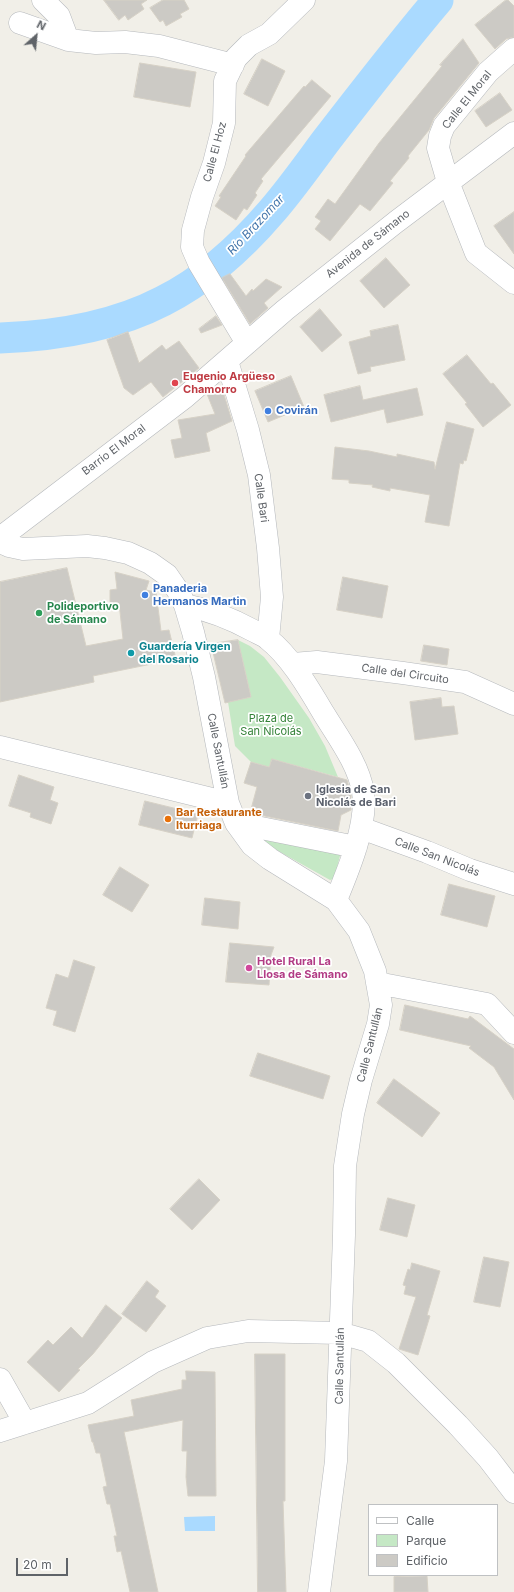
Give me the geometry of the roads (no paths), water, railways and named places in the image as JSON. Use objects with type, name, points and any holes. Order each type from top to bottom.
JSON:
[{"type":"street","points":[[43,0],[59,16],[68,40]]},
{"type":"street","name":"Calle El Hoz","points":[[247,343],[199,263],[192,247],[193,230],[202,197],[214,163],[224,123],[225,81],[236,58],[249,45],[269,34],[304,0]]},
{"type":"street","points":[[20,23],[68,40],[96,43],[125,42],[159,46],[233,65]]},
{"type":"street","name":"Calle El Moral","points":[[514,49],[488,72],[444,126],[440,136],[438,148],[448,182],[476,252],[514,283]]},
{"type":"street","name":"Avenida de Sámano","points":[[227,361],[285,310],[377,236],[514,133]]},
{"type":"street","name":"Barrio El Moral","points":[[0,538],[185,397],[227,361]]},
{"type":"street","name":"Calle Bari","points":[[227,361],[248,430],[259,475],[268,548],[272,597],[268,639]]},
{"type":"street","name":"Calle Santullán","points":[[0,542],[9,546],[23,549],[87,546],[106,548],[128,554],[150,563],[167,575],[178,591],[184,605],[204,677],[228,803],[236,824],[252,845],[270,859],[336,900],[359,931],[378,983],[381,1005],[379,1017],[353,1114],[344,1166],[336,1461],[319,1592]]},
{"type":"street","points":[[184,605],[208,610],[232,619],[268,639],[292,664],[346,749],[363,792],[363,812],[358,837],[336,900]]},
{"type":"street","name":"Calle del Circuito","points":[[292,664],[317,662],[403,672],[465,682],[514,704]]},
{"type":"street","points":[[0,747],[228,803]]},
{"type":"street","name":"Calle San Nicolás","points":[[236,824],[358,837],[427,852],[470,870],[514,884]]},
{"type":"street","points":[[378,983],[487,1004],[514,1033]]},
{"type":"street","points":[[0,1431],[88,1403],[153,1362],[207,1338],[248,1332],[340,1333],[368,1341],[396,1364],[473,1441],[514,1492]]},
{"type":"street","points":[[0,1379],[25,1423]]},
{"type":"water","points":[[215,1516],[215,1531],[185,1531],[184,1517]]},
{"type":"waterway","name":"Río Brazomar","points":[[0,338],[42,335],[104,324],[144,310],[163,301],[179,293],[208,273],[248,237],[272,211],[293,186],[381,70],[438,0]]},
{"type":"place","name":"Eugenio Argüeso Chamorro","points":[[175,383]]},
{"type":"place","name":"Covirán","points":[[268,411]]},
{"type":"place","name":"Panaderia Hermanos Martin","points":[[145,595]]},
{"type":"place","name":"Polideportivo de Sámano","points":[[39,613]]},
{"type":"place","name":"Guardería Virgen del Rosario","points":[[131,653]]},
{"type":"place","name":"Iglesia de San Nicolás de Bari","points":[[308,796]]},
{"type":"place","name":"Bar Restaurante Iturriaga","points":[[168,819]]},
{"type":"place","name":"Hotel Rural La Llosa de Sámano","points":[[249,968]]},
{"type":"park label","name":"Plaza de San Nicolás","points":[[271,725]]}]
